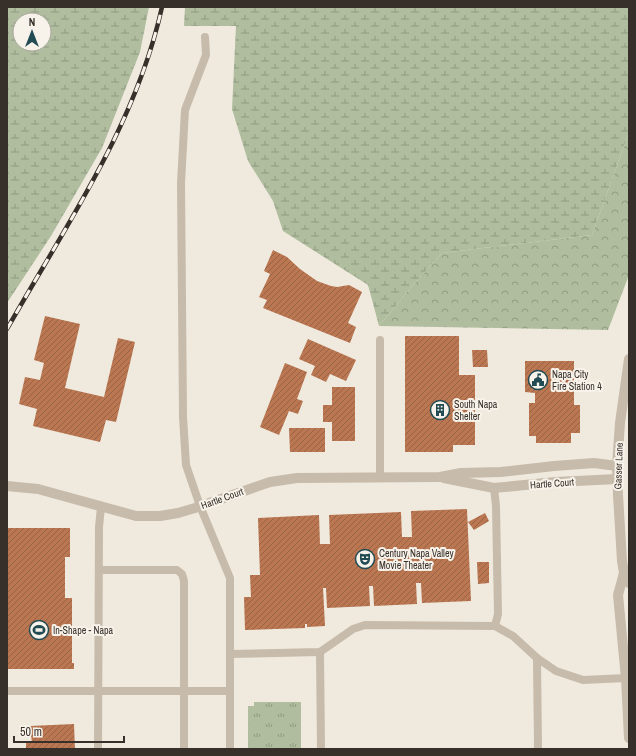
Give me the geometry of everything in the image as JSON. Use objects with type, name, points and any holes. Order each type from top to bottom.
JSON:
[{"type":"street","name":"Gasser Lane","points":[[629,359],[620,423],[617,466],[617,479],[626,561],[618,595],[626,678],[629,738]]},
{"type":"street","name":"Hartle Court","points":[[7,486],[20,486],[44,491],[136,516],[160,516],[178,513],[270,482],[297,478],[440,477],[461,473],[501,472],[594,463],[617,466]]},
{"type":"street","name":"Hartle Court","points":[[440,477],[494,488],[556,482],[617,479]]},
{"type":"street","name":"Gasser Lane","points":[[624,573],[629,583]]},
{"type":"lane","points":[[205,37],[206,55],[185,110],[181,183],[183,417],[186,465],[200,506],[230,578],[230,749]]},
{"type":"lane","points":[[380,340],[380,477]]},
{"type":"lane","points":[[494,488],[496,506],[498,614],[495,626]]},
{"type":"lane","points":[[98,749],[99,527],[101,507]]},
{"type":"lane","points":[[99,570],[177,570],[182,574],[184,581],[184,749]]},
{"type":"lane","points":[[230,654],[320,652],[353,629],[365,625],[495,626],[513,636],[537,658],[556,671],[582,680],[626,678]]},
{"type":"lane","points":[[320,652],[321,749]]},
{"type":"lane","points":[[537,658],[538,749]]},
{"type":"lane","points":[[7,691],[230,690]]},
{"type":"green space","points":[[7,7],[149,7],[140,52],[102,148],[51,236],[7,303]]},
{"type":"green space","points":[[185,7],[629,7],[629,132],[592,235],[442,253],[379,326],[368,285],[283,231],[273,201],[248,161],[232,109],[236,26],[184,26]]},
{"type":"green space","points":[[629,132],[629,275],[608,330],[379,326],[442,253],[592,235]]},
{"type":"green space","points":[[254,702],[301,702],[301,749],[248,749],[248,706],[254,706]]},
{"type":"building","points":[[273,250],[287,257],[300,269],[317,281],[337,287],[349,285],[362,292],[348,323],[356,327],[350,343],[263,308],[267,300],[259,297],[270,274],[264,271]]},
{"type":"building","points":[[45,316],[80,324],[65,388],[104,397],[118,338],[135,342],[116,422],[106,420],[100,442],[33,426],[37,409],[19,404],[25,377],[40,380],[44,363],[34,360]]},
{"type":"building","name":"South Napa Shelter","points":[[405,336],[459,336],[459,375],[475,375],[475,445],[453,445],[453,452],[405,452]]},
{"type":"building","points":[[308,339],[356,360],[346,381],[330,374],[326,382],[311,375],[315,366],[299,359]]},
{"type":"building","points":[[472,350],[487,350],[488,367],[473,367]]},
{"type":"building","name":"Napa City Fire Station 4","points":[[525,361],[574,361],[574,405],[580,405],[580,433],[571,433],[571,443],[536,443],[536,436],[529,436],[529,403],[535,403],[535,393],[525,392]]},
{"type":"building","points":[[285,363],[307,372],[297,399],[303,401],[298,414],[289,411],[279,435],[260,427]]},
{"type":"building","points":[[332,387],[355,387],[355,441],[332,441],[332,422],[323,422],[323,405],[332,405]]},
{"type":"building","points":[[289,428],[325,428],[325,452],[290,452]]},
{"type":"building","name":"Century Napa Valley Movie Theater","points":[[467,509],[471,601],[422,603],[421,583],[416,583],[417,604],[374,606],[373,586],[369,586],[370,606],[327,608],[326,588],[323,588],[325,626],[307,627],[307,624],[305,624],[305,628],[245,630],[244,597],[251,597],[250,575],[260,575],[258,518],[319,515],[320,544],[330,544],[329,515],[401,512],[402,537],[412,537],[411,511]]},
{"type":"building","points":[[485,513],[489,521],[474,530],[468,522]]},
{"type":"building","name":"In-Shape - Napa","points":[[7,528],[70,528],[70,557],[65,557],[65,598],[72,598],[72,663],[74,663],[74,669],[7,669]]},
{"type":"building","points":[[477,562],[489,562],[489,583],[478,584]]},
{"type":"building","points":[[74,724],[75,749],[26,749],[26,743],[32,743],[30,726]]},
{"type":"railway","points":[[7,329],[75,213],[117,133],[135,92],[150,50],[162,7]]},
{"type":"place","name":"Napa City Fire Station 4","points":[[538,380]]},
{"type":"place","name":"South Napa Shelter","points":[[440,410]]},
{"type":"place","name":"Century Napa Valley Movie Theater","points":[[365,559]]},
{"type":"place","name":"In-Shape - Napa","points":[[39,630]]}]
